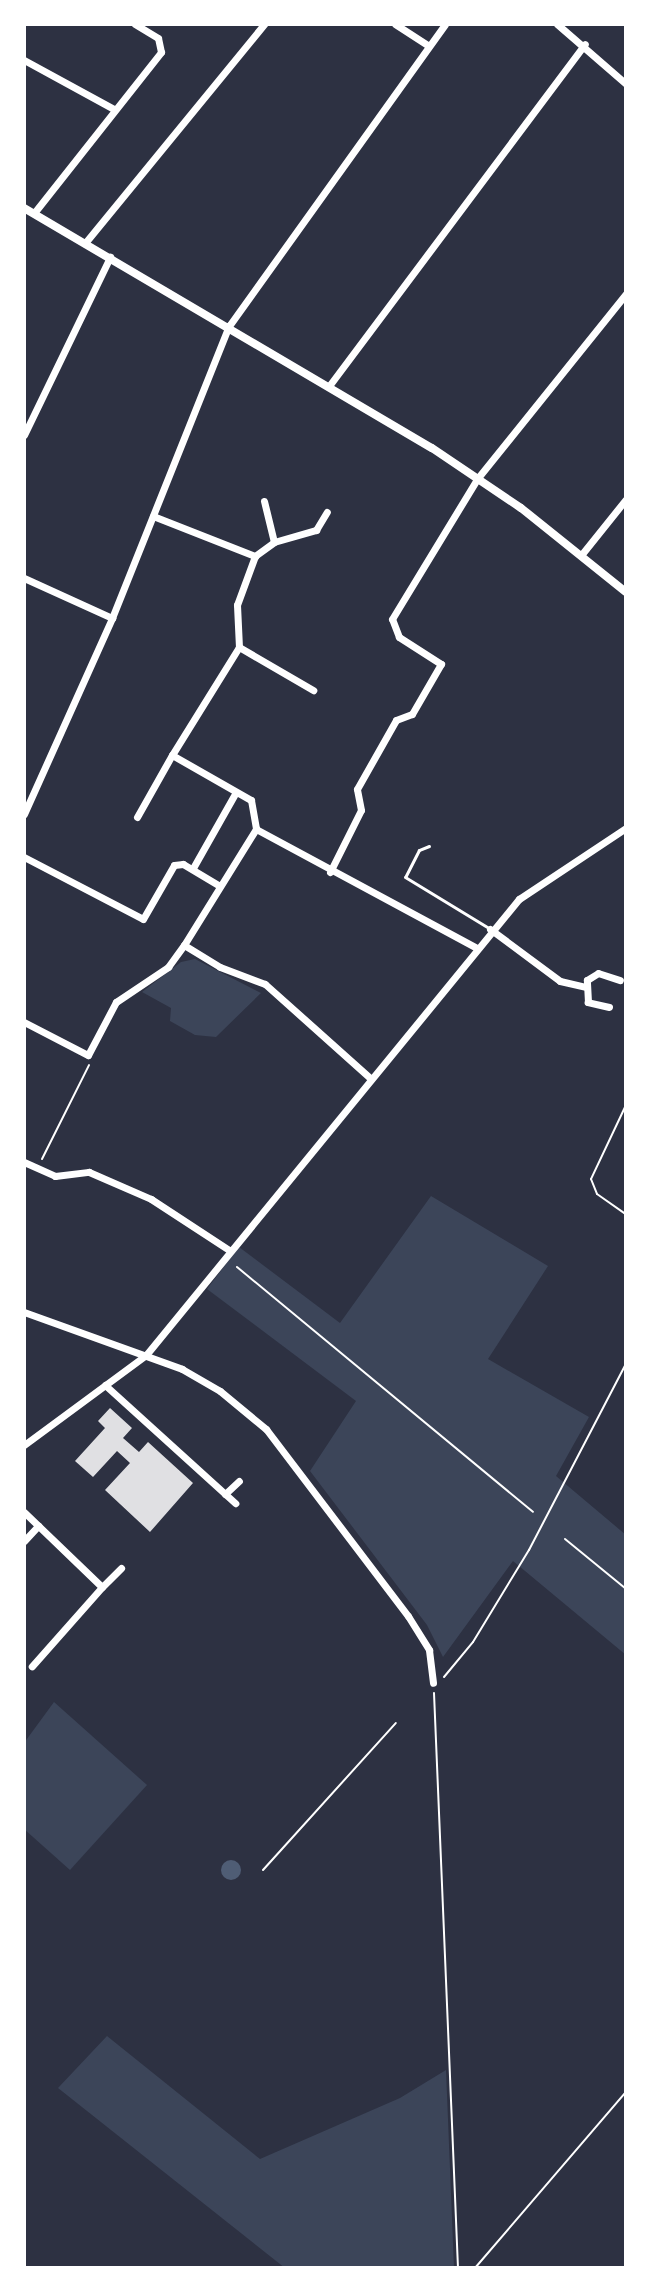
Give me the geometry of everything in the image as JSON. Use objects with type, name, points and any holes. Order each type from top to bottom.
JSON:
[{"type":"street","points":[[34,213],[161,52],[158,38],[135,24]]},
{"type":"street","points":[[85,243],[264,24]]},
{"type":"street","points":[[395,24],[429,46]]},
{"type":"street","points":[[24,814],[112,618],[229,326],[445,24]]},
{"type":"street","points":[[557,24],[585,44],[626,84]]},
{"type":"street","points":[[329,386],[585,44]]},
{"type":"street","points":[[24,60],[114,109]]},
{"type":"street","points":[[24,208],[229,326],[477,479],[582,554],[626,592]]},
{"type":"street","points":[[24,435],[110,257]]},
{"type":"street","points":[[330,872],[361,810],[357,789],[396,720],[412,714],[441,664],[399,637],[392,619],[477,479],[626,294]]},
{"type":"street","points":[[582,554],[626,499]]},
{"type":"street","points":[[264,501],[274,542]]},
{"type":"street","points":[[137,817],[239,647],[243,637],[237,605],[255,556],[274,542],[316,530],[327,512]]},
{"type":"street","points":[[153,516],[255,556]]},
{"type":"street","points":[[24,578],[112,618]]},
{"type":"street","points":[[239,647],[313,690]]},
{"type":"street","points":[[24,1022],[88,1055],[116,1002],[168,967],[253,831],[251,800],[172,755]]},
{"type":"street","points":[[193,868],[236,792]]},
{"type":"street","points":[[24,1445],[146,1355],[475,947],[519,899],[626,828]]},
{"type":"street","points":[[253,831],[475,947]]},
{"type":"street","points":[[24,857],[143,919],[174,865],[193,868],[218,885]]},
{"type":"street","points":[[490,929],[560,981],[585,987]]},
{"type":"street","points":[[184,945],[220,967],[265,984],[369,1077]]},
{"type":"street","points":[[585,987],[598,973],[620,980]]},
{"type":"street","points":[[585,987],[588,1002],[609,1007]]},
{"type":"street","points":[[24,1162],[55,1176],[89,1172],[151,1199],[229,1250]]},
{"type":"street","points":[[24,1312],[182,1369],[244,1409],[312,1485],[429,1650],[433,1683]]},
{"type":"street","points":[[105,1385],[235,1503]]},
{"type":"street","points":[[225,1494],[239,1481]]},
{"type":"street","points":[[24,1512],[102,1587]]},
{"type":"street","points":[[24,1541],[38,1526]]},
{"type":"street","points":[[32,1666],[121,1568]]},
{"type":"lane","points":[[429,846],[419,850],[405,877],[490,929]]},
{"type":"path","points":[[36,1169],[89,1068],[88,1055]]},
{"type":"path","points":[[626,1105],[591,1179],[597,1194],[626,1214]]},
{"type":"path","points":[[237,1267],[533,1512]]},
{"type":"path","points":[[458,2268],[433,1683],[462,1657],[503,1594],[626,1364]]},
{"type":"path","points":[[565,1539],[626,1589]]},
{"type":"path","points":[[263,1870],[396,1723]]},
{"type":"path","points":[[475,2268],[626,2092]]},
{"type":"shaded area","points":[[195,959],[261,993],[216,1037],[195,1035],[170,1021],[171,1008],[142,992],[181,962]]},
{"type":"shaded area","points":[[431,1196],[548,1266],[488,1359],[589,1417],[556,1476],[626,1535],[626,1655],[513,1561],[443,1657],[427,1625],[310,1471],[356,1401],[207,1289],[239,1247],[340,1323]]},
{"type":"shaded area","points":[[54,1702],[147,1785],[70,1870],[24,1829],[24,1743]]},
{"type":"shaded area","points":[[227,1860],[235,1860],[241,1870],[235,1880],[227,1880],[221,1874],[221,1866]]},
{"type":"shaded area","points":[[107,2036],[260,2159],[400,2098],[446,2070],[454,2268],[285,2268],[58,2088]]},
{"type":"building","points":[[110,1408],[132,1428],[123,1438],[139,1452],[148,1442],[193,1483],[150,1532],[105,1490],[130,1463],[117,1451],[93,1477],[75,1461],[105,1428],[98,1421]]}]
